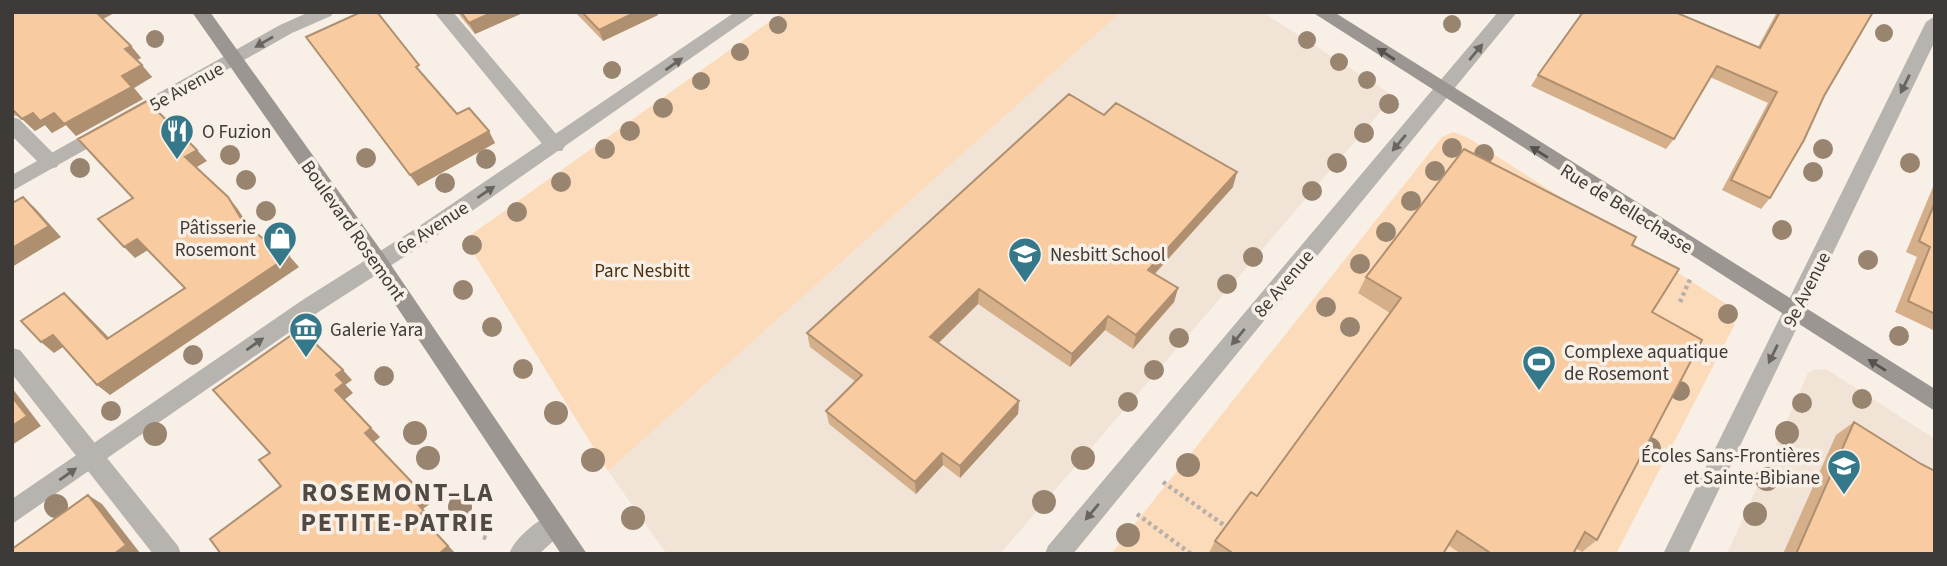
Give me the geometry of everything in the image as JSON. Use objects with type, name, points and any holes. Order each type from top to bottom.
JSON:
[{"type":"main road","name":"Boulevard Rosemont","points":[[201,12],[378,262],[575,554]]},
{"type":"main road","name":"Rue de Bellechasse","points":[[1321,12],[1935,401]]},
{"type":"street","name":"5e Avenue","points":[[12,184],[286,29],[326,12]]},
{"type":"street","points":[[443,12],[555,146]]},
{"type":"street","name":"6e Avenue","points":[[12,513],[378,262],[555,146],[748,12]]},
{"type":"street","name":"8e Avenue","points":[[1057,554],[1508,12]]},
{"type":"street","name":"9e Avenue","points":[[1675,554],[1935,22]]},
{"type":"street","points":[[12,124],[50,162]]},
{"type":"street","points":[[12,357],[169,554]]},
{"type":"street","points":[[521,554],[553,525]]},
{"type":"path","points":[[1680,302],[1692,276]]},
{"type":"path","points":[[1163,482],[1228,528]]},
{"type":"path","points":[[1137,514],[1191,554]]},
{"type":"shaded area","name":"Nesbitt School","points":[[1121,12],[1262,12],[1394,96],[1000,554],[667,554],[608,471]]},
{"type":"shaded area","name":"Écoles Sans-Frontières et Sainte-Bibiane","points":[[1826,369],[1935,439],[1935,554],[1727,554],[1808,373]]},
{"type":"green space","name":"Parc Nesbitt","points":[[783,12],[1121,12],[608,471],[465,239]]},
{"type":"green space","points":[[1453,132],[1467,137],[1728,305],[1736,314],[1734,326],[1616,554],[1111,554],[1442,137]]},
{"type":"building","points":[[12,12],[96,12],[131,46],[125,49],[142,65],[122,76],[132,87],[64,124],[54,113],[40,121],[33,113],[22,119],[12,109]]},
{"type":"building","points":[[361,12],[377,12],[419,65],[416,67],[457,114],[469,108],[489,131],[410,175],[306,37]]},
{"type":"building","points":[[461,12],[493,12],[469,23]]},
{"type":"building","points":[[582,12],[636,12],[599,30]]},
{"type":"building","points":[[1583,12],[1678,12],[1760,48],[1780,12],[1873,12],[1824,96],[1804,140],[1770,198],[1731,180],[1777,92],[1717,66],[1674,139],[1538,75]]},
{"type":"building","name":"Nesbitt School","points":[[1069,94],[1104,115],[1116,103],[1237,172],[1148,270],[1178,288],[1136,335],[1108,316],[1072,354],[979,289],[930,337],[1019,401],[960,466],[942,453],[915,482],[826,411],[862,375],[807,333]]},
{"type":"building","points":[[147,101],[197,150],[185,157],[228,197],[242,220],[262,238],[269,233],[289,256],[97,385],[53,335],[41,342],[21,321],[64,293],[107,339],[185,288],[137,239],[124,247],[98,219],[133,198],[78,139]]},
{"type":"building","name":"Complexe aquatique de Rosemont","points":[[1464,149],[1636,237],[1632,245],[1679,269],[1652,312],[1702,340],[1597,540],[1585,532],[1573,554],[1492,554],[1457,531],[1443,554],[1234,554],[1215,541],[1251,492],[1257,496],[1401,298],[1366,277]]},
{"type":"building","points":[[23,197],[49,226],[12,248],[12,203]]},
{"type":"building","points":[[1935,202],[1935,314],[1908,301],[1930,247],[1919,241]]},
{"type":"building","points":[[300,329],[343,370],[336,375],[344,383],[335,390],[371,428],[365,433],[423,494],[415,501],[424,511],[419,515],[448,546],[439,554],[221,554],[210,539],[281,486],[259,460],[270,453],[213,390]]},
{"type":"building","points":[[12,397],[27,416],[12,426]]},
{"type":"building","points":[[1854,422],[1935,471],[1935,554],[1796,554]]},
{"type":"building","points":[[88,495],[126,545],[114,554],[12,554],[12,549]]},
{"type":"place","name":"O Fuzion","points":[[177,161]]},
{"type":"place","name":"Pâtisserie Rosemont","points":[[280,268]]},
{"type":"place","name":"Nesbitt School","points":[[1025,284]]},
{"type":"place","name":"Galerie Yara","points":[[306,359]]},
{"type":"place","name":"Complexe aquatique de Rosemont","points":[[1539,392]]},
{"type":"place","name":"Écoles Sans-Frontières et Sainte-Bibiane","points":[[1844,496]]},
{"type":"district","name":"ROSEMONT–LA PETITE-PATRIE","points":[[398,507]]}]
